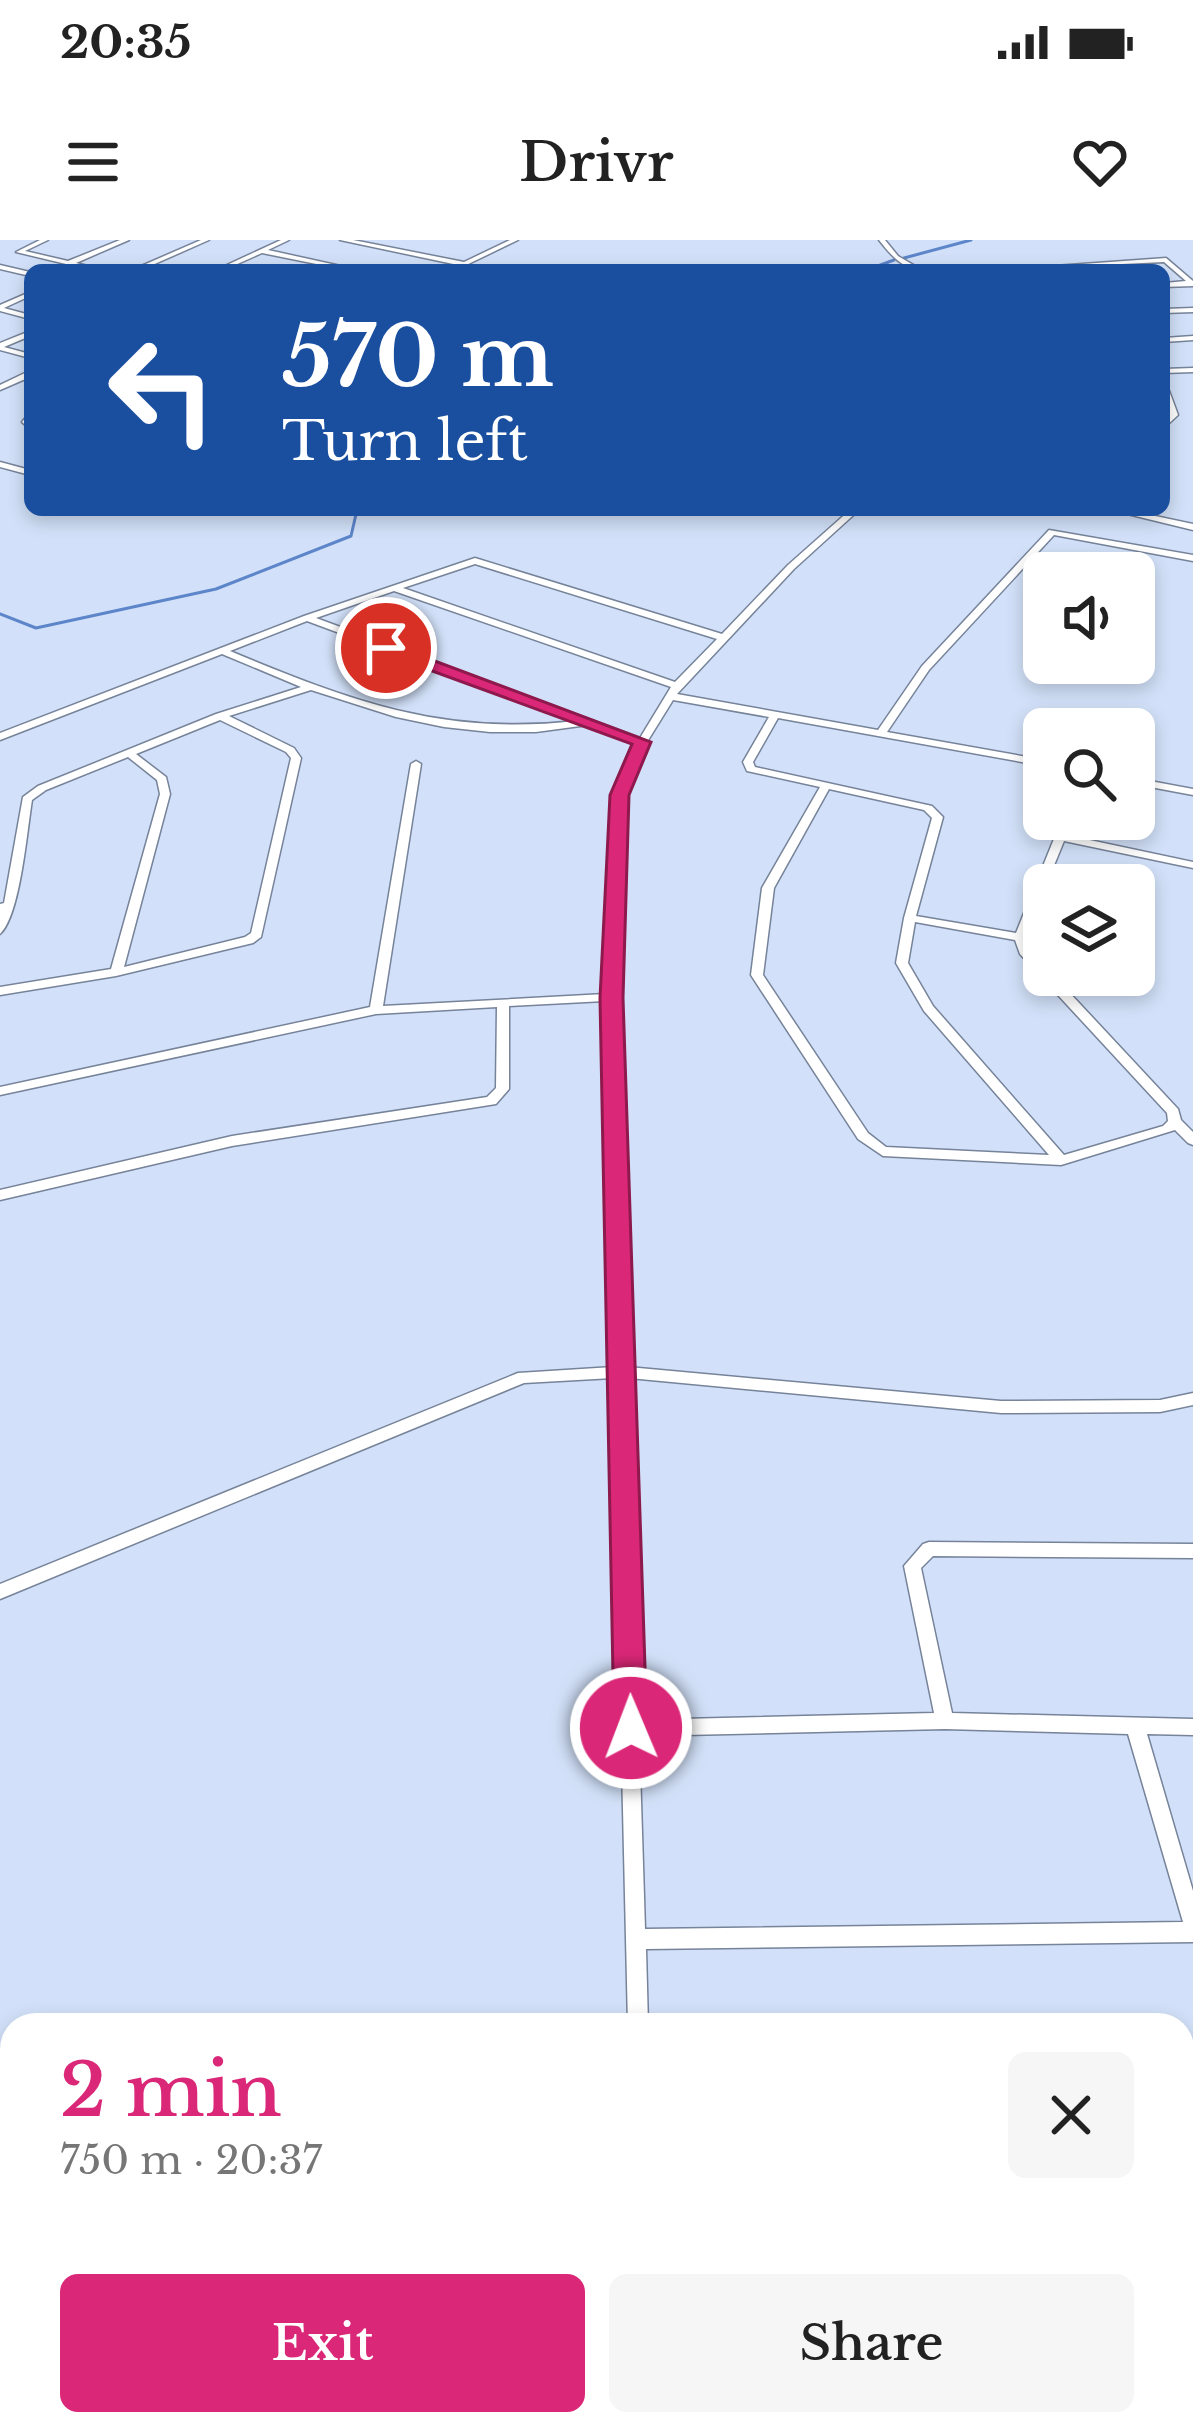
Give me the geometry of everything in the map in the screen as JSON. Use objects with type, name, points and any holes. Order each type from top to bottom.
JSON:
[{"type":"street","points":[[45,240],[19,252],[73,264]]},
{"type":"street","points":[[69,263],[126,240]]},
{"type":"street","points":[[149,264],[206,240]]},
{"type":"street","points":[[233,264],[286,240]]},
{"type":"street","points":[[343,240],[465,264],[515,240]]},
{"type":"street","points":[[481,240],[505,245]]},
{"type":"street","points":[[882,240],[908,264]]},
{"type":"street","points":[[262,251],[326,264]]},
{"type":"street","points":[[1100,264],[1166,260],[1193,284]]},
{"type":"street","points":[[1143,516],[1189,526],[1193,513]]},
{"type":"street","points":[[638,2013],[611,998],[620,795],[642,742],[674,691],[791,567],[848,516]]},
{"type":"street","points":[[883,732],[925,668],[1052,532],[1193,558]]},
{"type":"street","points":[[0,737],[307,618],[466,564],[487,562],[724,638]]},
{"type":"street","points":[[395,589],[674,691],[1023,759]]},
{"type":"street","points":[[307,618],[642,742]]},
{"type":"street","points":[[224,652],[308,688],[425,724],[499,732],[585,723]]},
{"type":"street","points":[[0,930],[27,799],[42,788],[220,716],[308,688]]},
{"type":"street","points":[[776,713],[748,762],[751,770],[928,808],[938,817],[902,963],[928,1008],[1061,1160]]},
{"type":"street","points":[[0,991],[239,946],[256,934],[296,758],[290,750],[220,716]]},
{"type":"street","points":[[116,972],[165,794],[162,779],[129,753]]},
{"type":"street","points":[[376,1010],[416,764]]},
{"type":"street","points":[[1155,785],[1193,792]]},
{"type":"street","points":[[826,786],[768,888],[757,975],[862,1136],[875,1147],[915,1155],[1061,1160],[1168,1129],[1174,1122]]},
{"type":"street","points":[[1023,948],[1020,937],[1061,840]]},
{"type":"street","points":[[1076,840],[1193,865]]},
{"type":"street","points":[[910,918],[1020,937]]},
{"type":"street","points":[[1065,996],[1193,1139]]},
{"type":"street","points":[[0,1090],[376,1010],[611,998]]},
{"type":"street","points":[[0,1195],[232,1141],[491,1101],[502,1089],[502,1003]]},
{"type":"street","points":[[0,1592],[523,1377],[623,1372],[1000,1407],[1160,1406],[1193,1399]]},
{"type":"street","points":[[945,1720],[912,1566],[929,1549],[1193,1550]]},
{"type":"street","points":[[631,1728],[945,1720],[1193,1727]]},
{"type":"street","points":[[638,1939],[1193,1928],[1135,1725]]},
{"type":"waterway","points":[[904,258],[971,240]]},
{"type":"waterway","points":[[883,264],[894,260]]},
{"type":"waterway","points":[[0,614],[36,628],[216,589],[351,536],[356,516]]},
{"type":"route","points":[[386,648],[642,742],[620,795],[611,998],[631,1728]]}]
